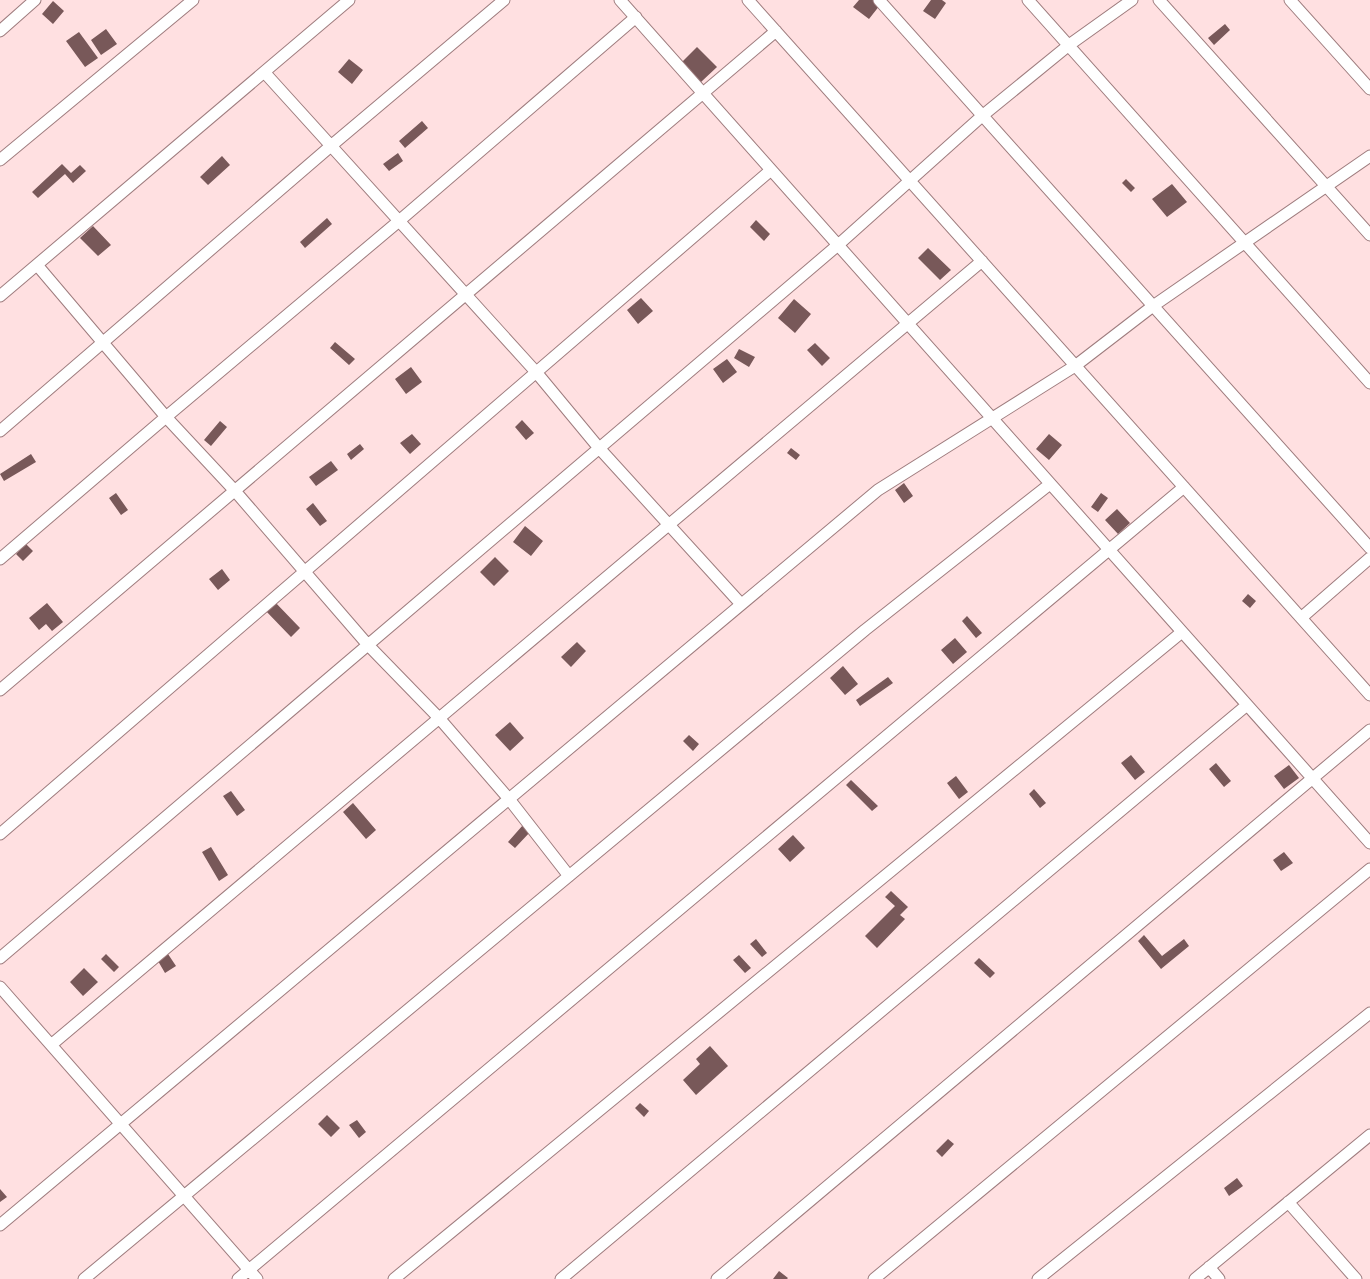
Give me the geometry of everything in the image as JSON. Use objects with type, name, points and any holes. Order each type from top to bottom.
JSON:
[{"type":"street","points":[[0,31],[35,0]]},
{"type":"street","points":[[0,160],[193,0]]},
{"type":"street","points":[[0,431],[332,145],[504,0]]},
{"type":"street","points":[[620,0],[1370,844]]},
{"type":"street","points":[[748,0],[1370,695]]},
{"type":"street","points":[[879,0],[1370,548]]},
{"type":"street","points":[[1028,0],[1370,383]]},
{"type":"street","points":[[0,958],[838,245],[982,116],[1069,46],[1132,0]]},
{"type":"street","points":[[1159,0],[1370,235]]},
{"type":"street","points":[[1290,0],[1370,89]]},
{"type":"street","points":[[0,296],[265,73],[347,1]]},
{"type":"street","points":[[0,559],[399,221],[636,17]]},
{"type":"street","points":[[0,690],[776,31]]},
{"type":"street","points":[[265,73],[332,145],[536,372],[599,448],[741,604]]},
{"type":"street","points":[[0,1225],[878,490],[1075,366],[1153,306],[1370,156]]},
{"type":"street","points":[[0,834],[771,170]]},
{"type":"street","points":[[51,1045],[982,261]]},
{"type":"street","points":[[37,265],[166,417],[235,491],[368,645],[439,718],[509,799],[569,876]]},
{"type":"street","points":[[84,1279],[865,630],[1050,484]]},
{"type":"street","points":[[238,1279],[1184,488]]},
{"type":"street","points":[[1301,618],[1370,558]]},
{"type":"street","points":[[394,1279],[1182,632]]},
{"type":"street","points":[[561,1279],[1247,705]]},
{"type":"street","points":[[717,1279],[1370,730]]},
{"type":"street","points":[[874,1279],[1370,869]]},
{"type":"street","points":[[0,987],[257,1279]]},
{"type":"street","points":[[1038,1279],[1370,1013]]},
{"type":"street","points":[[1195,1279],[1370,1137]]},
{"type":"street","points":[[1288,1202],[1356,1279]]},
{"type":"street","points":[[1209,1267],[1219,1279]]},
{"type":"building","points":[[859,0],[874,0],[880,5],[869,19],[853,7]]},
{"type":"building","points":[[931,0],[942,0],[946,3],[935,19],[923,11]]},
{"type":"building","points":[[53,1],[64,11],[53,24],[42,14]]},
{"type":"building","points":[[1225,24],[1230,30],[1214,45],[1208,38]]},
{"type":"building","points":[[106,29],[117,44],[101,55],[91,40]]},
{"type":"building","points":[[79,32],[98,58],[85,67],[66,41]]},
{"type":"building","points":[[697,47],[717,67],[701,82],[681,63]]},
{"type":"building","points":[[349,59],[363,70],[352,84],[338,72]]},
{"type":"building","points":[[422,121],[428,128],[405,148],[399,141]]},
{"type":"building","points":[[398,153],[403,161],[389,171],[383,164]]},
{"type":"building","points":[[222,156],[230,165],[208,185],[200,177]]},
{"type":"building","points":[[62,164],[71,173],[80,165],[86,171],[73,183],[65,174],[38,198],[32,192]]},
{"type":"building","points":[[1126,179],[1135,188],[1131,192],[1122,183]]},
{"type":"building","points":[[1172,184],[1187,202],[1167,217],[1152,199]]},
{"type":"building","points":[[327,218],[332,224],[305,248],[300,242]]},
{"type":"building","points":[[756,220],[770,234],[764,241],[750,227]]},
{"type":"building","points":[[93,226],[111,245],[98,256],[80,238]]},
{"type":"building","points":[[928,248],[951,270],[940,280],[918,258]]},
{"type":"building","points":[[641,298],[653,311],[638,324],[627,310]]},
{"type":"building","points":[[794,299],[811,314],[795,333],[778,318]]},
{"type":"building","points":[[335,342],[355,359],[349,365],[330,348]]},
{"type":"building","points":[[815,343],[830,358],[822,366],[807,350]]},
{"type":"building","points":[[739,349],[755,357],[749,367],[734,358]]},
{"type":"building","points":[[727,359],[737,372],[723,383],[713,369]]},
{"type":"building","points":[[411,367],[422,382],[406,394],[395,379]]},
{"type":"building","points":[[522,420],[534,433],[526,440],[515,427]]},
{"type":"building","points":[[220,421],[227,427],[211,446],[204,440]]},
{"type":"building","points":[[412,434],[421,444],[410,454],[400,443]]},
{"type":"building","points":[[1049,434],[1062,445],[1049,460],[1036,449]]},
{"type":"building","points":[[360,444],[364,449],[351,460],[347,454]]},
{"type":"building","points":[[791,448],[800,455],[796,460],[787,453]]},
{"type":"building","points":[[31,454],[36,462],[4,481],[0,474]]},
{"type":"building","points":[[331,461],[338,470],[316,486],[309,477]]},
{"type":"building","points":[[904,483],[913,496],[904,503],[895,490]]},
{"type":"building","points":[[116,493],[128,510],[121,515],[109,498]]},
{"type":"building","points":[[1101,493],[1108,498],[1098,512],[1091,507]]},
{"type":"building","points":[[313,503],[327,521],[320,526],[306,509]]},
{"type":"building","points":[[1117,509],[1130,523],[1118,534],[1105,520]]},
{"type":"building","points":[[525,526],[543,541],[531,556],[513,542]]},
{"type":"building","points":[[26,544],[33,551],[23,561],[16,554]]},
{"type":"building","points":[[495,557],[509,571],[494,586],[480,572]]},
{"type":"building","points":[[222,569],[230,580],[218,590],[209,579]]},
{"type":"building","points":[[1248,594],[1256,601],[1250,608],[1242,601]]},
{"type":"building","points":[[273,600],[300,628],[291,637],[264,609]]},
{"type":"building","points":[[47,603],[63,622],[52,631],[46,624],[39,630],[29,618]]},
{"type":"building","points":[[967,616],[982,633],[976,638],[962,621]]},
{"type":"building","points":[[955,638],[967,652],[953,664],[941,650]]},
{"type":"building","points":[[577,642],[586,651],[571,667],[561,657]]},
{"type":"building","points":[[843,666],[858,684],[845,695],[830,678]]},
{"type":"building","points":[[888,677],[893,683],[860,706],[856,700]]},
{"type":"building","points":[[510,722],[524,738],[510,751],[495,735]]},
{"type":"building","points":[[689,735],[699,744],[693,751],[683,741]]},
{"type":"building","points":[[1131,755],[1145,772],[1135,780],[1121,763]]},
{"type":"building","points":[[1216,763],[1231,781],[1224,787],[1209,769]]},
{"type":"building","points":[[1289,765],[1299,778],[1284,789],[1274,776]]},
{"type":"building","points":[[956,776],[968,792],[959,799],[947,783]]},
{"type":"building","points":[[851,780],[878,806],[872,811],[846,785]]},
{"type":"building","points":[[1034,789],[1046,803],[1040,808],[1029,794]]},
{"type":"building","points":[[231,791],[245,810],[237,816],[223,796]]},
{"type":"building","points":[[353,803],[376,830],[366,839],[343,812]]},
{"type":"building","points":[[523,825],[531,831],[515,848],[508,842]]},
{"type":"building","points":[[793,835],[805,848],[790,862],[778,849]]},
{"type":"building","points":[[211,847],[228,875],[219,881],[202,852]]},
{"type":"building","points":[[1284,852],[1293,863],[1281,871],[1273,860]]},
{"type":"building","points":[[891,891],[908,907],[900,915],[905,919],[877,948],[865,936],[895,906],[885,897]]},
{"type":"building","points":[[1144,935],[1162,956],[1184,939],[1189,946],[1161,969],[1138,941]]},
{"type":"building","points":[[756,939],[767,953],[762,957],[750,944]]},
{"type":"building","points":[[106,954],[119,967],[114,972],[101,959]]},
{"type":"building","points":[[168,954],[176,966],[165,973],[158,961]]},
{"type":"building","points":[[739,955],[751,968],[745,973],[733,960]]},
{"type":"building","points":[[979,958],[995,973],[990,978],[974,963]]},
{"type":"building","points":[[84,968],[98,982],[83,996],[70,982]]},
{"type":"building","points":[[710,1046],[728,1066],[696,1095],[683,1080],[700,1064],[696,1059]]},
{"type":"building","points":[[640,1103],[649,1111],[644,1117],[635,1108]]},
{"type":"building","points":[[327,1115],[340,1128],[331,1137],[318,1124]]},
{"type":"building","points":[[357,1120],[366,1132],[359,1138],[349,1125]]},
{"type":"building","points":[[948,1139],[954,1144],[942,1157],[936,1151]]},
{"type":"building","points":[[1237,1178],[1243,1186],[1229,1196],[1224,1188]]},
{"type":"building","points":[[0,1189],[7,1197],[0,1202]]},
{"type":"building","points":[[779,1271],[788,1278],[773,1279]]}]
